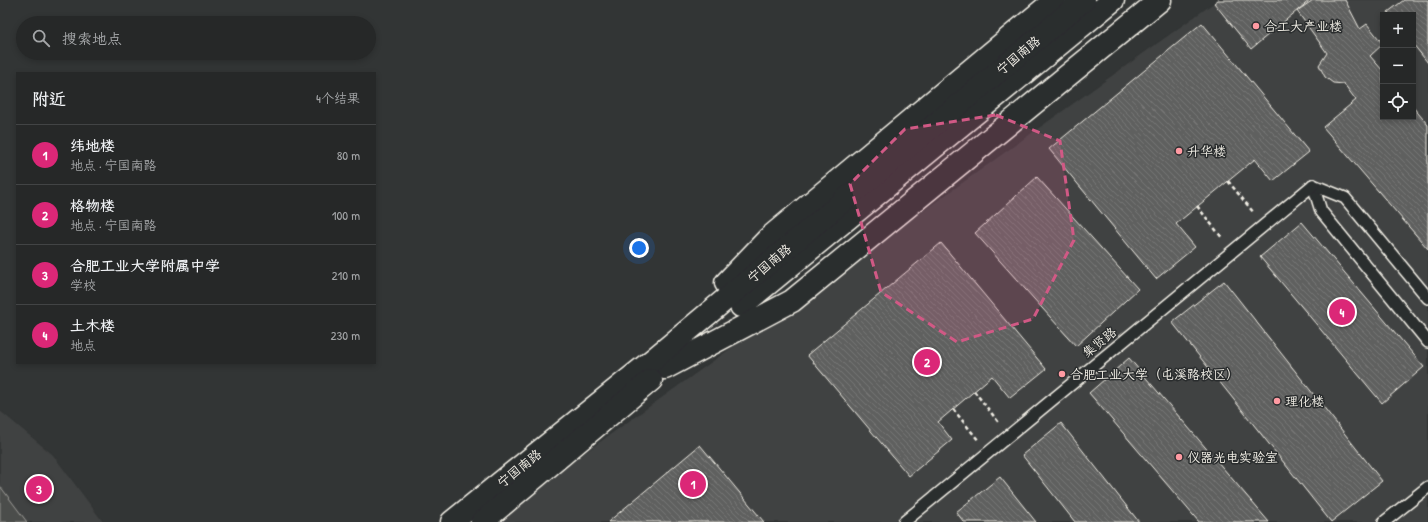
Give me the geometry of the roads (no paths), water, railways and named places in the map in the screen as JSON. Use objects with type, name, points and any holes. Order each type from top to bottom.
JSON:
[{"type":"main road","points":[[659,364],[769,238],[1055,0]]},
{"type":"main road","name":"宁国南路","points":[[482,522],[659,364],[1084,0]]},
{"type":"main road","name":"宁国南路","points":[[452,522],[659,364],[1112,0]]},
{"type":"main road","points":[[659,364],[792,301],[1160,0]]},
{"type":"lane","name":"集贤路","points":[[904,522],[1312,184]]},
{"type":"lane","points":[[1312,184],[1345,198],[1428,298]]},
{"type":"lane","points":[[1312,184],[1321,211],[1428,342]]},
{"type":"lane","points":[[1384,522],[1428,487]]},
{"type":"place","name":"合工大产业楼","points":[[1256,26]]},
{"type":"place","name":"升华楼","points":[[1179,151]]},
{"type":"place","name":"土木楼","points":[[1342,312]]},
{"type":"place","name":"格物楼","points":[[927,362]]},
{"type":"place","name":"合肥工业大学（屯溪路校区）","points":[[1062,374]]},
{"type":"place","name":"理化楼","points":[[1277,401]]},
{"type":"place","name":"仪器光电实验室","points":[[1179,457]]},
{"type":"place","name":"纬地楼","points":[[693,484]]},
{"type":"place","name":"合肥工业大学附属中学","points":[[39,489]]}]
